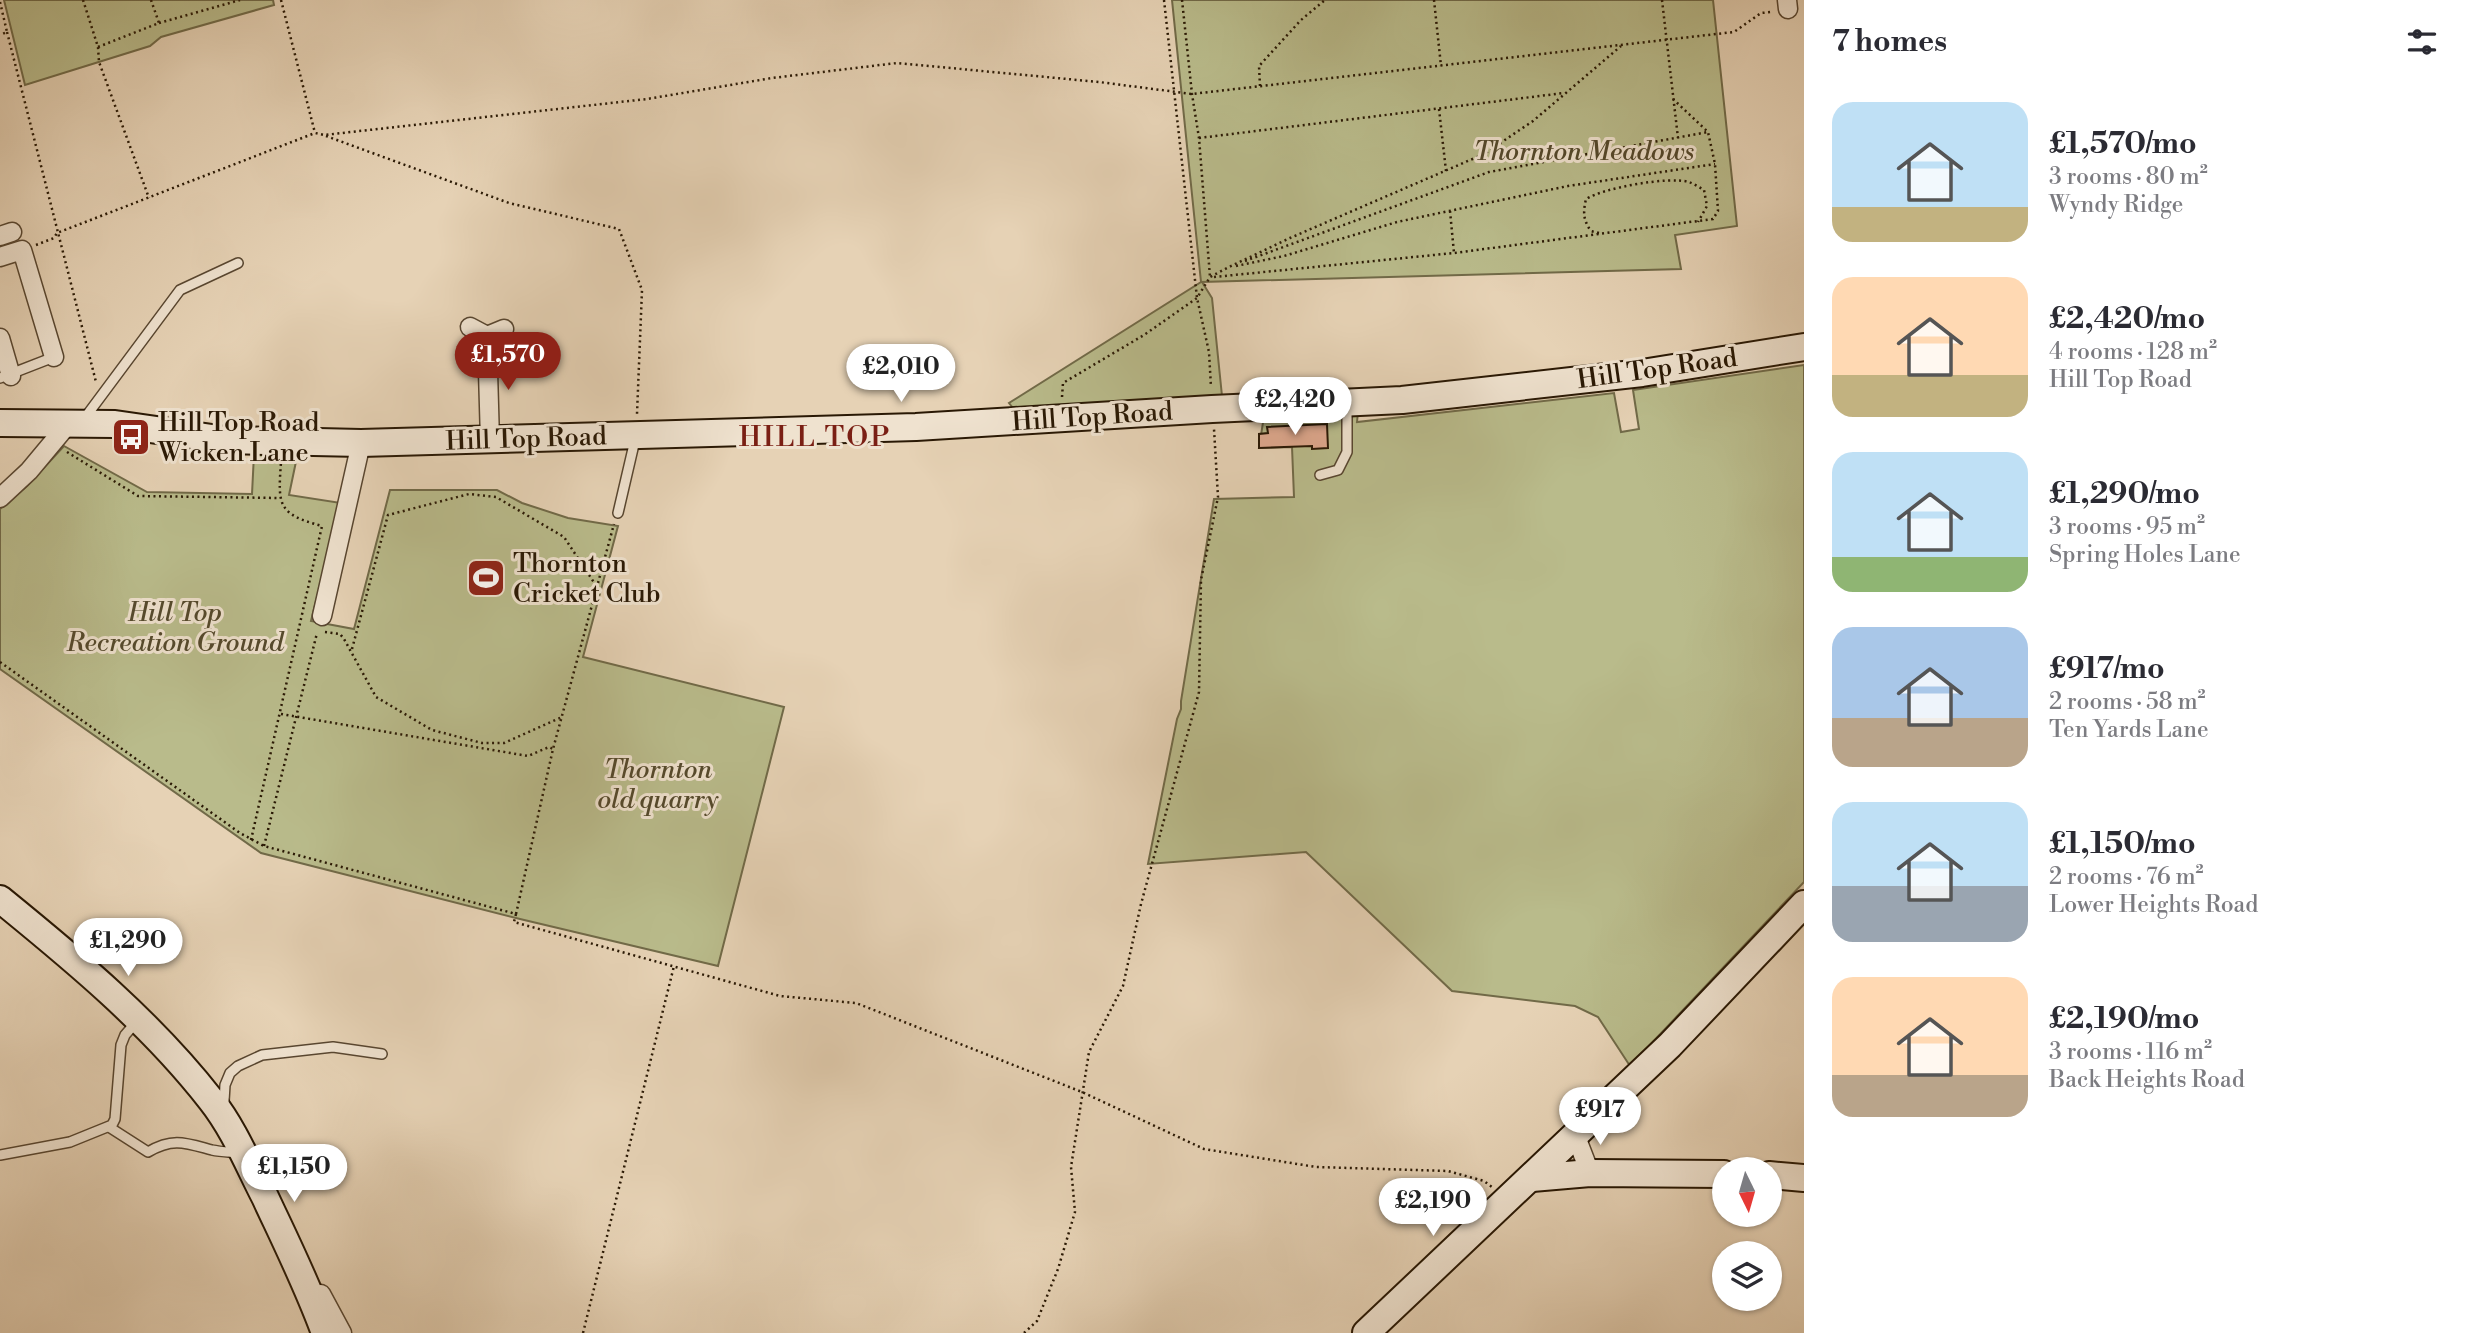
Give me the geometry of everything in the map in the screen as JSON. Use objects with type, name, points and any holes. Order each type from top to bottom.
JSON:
[{"type":"street","points":[[0,257],[22,250],[54,357]]},
{"type":"street","points":[[470,327],[495,332],[490,441]]},
{"type":"street","points":[[0,338],[5,377]]},
{"type":"street","name":"Hill Top Road","points":[[0,423],[115,424],[226,440],[361,443],[916,428],[1402,400],[1642,373],[1804,346]]},
{"type":"street","points":[[0,498],[75,423]]},
{"type":"street","points":[[322,616],[361,443]]},
{"type":"street","points":[[0,899],[62,949],[165,1045],[215,1105],[233,1133],[260,1187],[310,1292],[325,1333]]},
{"type":"street","points":[[1366,1333],[1670,1045],[1804,904]]},
{"type":"street","points":[[1575,1134],[1590,1173]]},
{"type":"street","points":[[1532,1178],[1590,1173],[1712,1174]]},
{"type":"street","points":[[1782,1176],[1804,1178]]},
{"type":"street","points":[[310,1292],[321,1294],[342,1333]]},
{"type":"lane","points":[[75,423],[100,396],[180,290],[238,263]]},
{"type":"lane","points":[[5,377],[54,357]]},
{"type":"lane","points":[[1320,475],[1338,470],[1347,453],[1348,403]]},
{"type":"lane","points":[[618,513],[636,435]]},
{"type":"lane","points":[[0,1155],[70,1142],[109,1127],[115,1119],[121,1045],[125,1035],[138,1020]]},
{"type":"lane","points":[[215,1105],[224,1101],[225,1085],[230,1073],[238,1066],[262,1055],[333,1047],[382,1054]]},
{"type":"lane","points":[[109,1127],[148,1152],[161,1144],[187,1142],[214,1150],[243,1154]]},
{"type":"lane","points":[[260,1187],[308,1177]]},
{"type":"path","points":[[83,0],[99,47],[99,62],[149,198]]},
{"type":"path","points":[[151,0],[159,23]]},
{"type":"path","points":[[99,47],[159,23],[240,0]]},
{"type":"path","points":[[281,0],[315,133]]},
{"type":"path","points":[[1024,1333],[1037,1321],[1058,1269],[1075,1212],[1071,1167],[1089,1052],[1123,986],[1143,893],[1199,691],[1201,580],[1218,497],[1209,352],[1197,298],[1164,0]]},
{"type":"path","points":[[1182,0],[1199,138],[1210,278]]},
{"type":"path","points":[[1260,86],[1259,66],[1301,20],[1325,0]]},
{"type":"path","points":[[1434,0],[1441,66]]},
{"type":"path","points":[[1662,0],[1678,138]]},
{"type":"path","points":[[0,2],[100,396]]},
{"type":"path","points":[[324,135],[647,99],[772,78],[897,63],[1036,75],[1192,94],[1734,32],[1761,13],[1787,5]]},
{"type":"path","points":[[0,35],[7,32]]},
{"type":"path","points":[[1062,418],[1063,383],[1144,335],[1197,298],[1210,278],[1290,238],[1484,153],[1533,121],[1622,45]]},
{"type":"path","points":[[1199,138],[1565,93]]},
{"type":"path","points":[[1210,278],[1454,253],[1713,219],[1718,211],[1715,164],[1708,132],[1674,99]]},
{"type":"path","points":[[1439,109],[1446,171]]},
{"type":"path","points":[[1229,267],[1489,172],[1708,132]]},
{"type":"path","points":[[22,250],[54,238],[57,233],[315,133],[324,135],[509,203],[619,229],[642,290],[636,435]]},
{"type":"path","points":[[1229,267],[1284,256],[1397,222],[1569,186],[1715,164]]},
{"type":"path","points":[[1604,234],[1591,231],[1584,222],[1586,199],[1606,189],[1689,182],[1704,190],[1707,206],[1698,222]]},
{"type":"path","points":[[1450,211],[1454,253]]},
{"type":"path","points":[[251,840],[322,526],[288,512],[279,498],[282,441]]},
{"type":"path","points":[[65,451],[138,496],[279,498]]},
{"type":"path","points":[[351,651],[388,515],[470,495],[496,497],[564,537],[597,587]]},
{"type":"path","points":[[618,513],[553,749],[514,922],[780,996],[856,1003],[1083,1092],[1204,1149],[1316,1167],[1448,1171],[1484,1181],[1508,1199]]},
{"type":"path","points":[[264,846],[317,631],[340,634],[376,697],[432,730],[482,743],[504,743],[562,717]]},
{"type":"path","points":[[0,662],[251,840],[264,846],[516,914]]},
{"type":"path","points":[[281,714],[528,756],[549,747],[553,749]]},
{"type":"path","points":[[583,1333],[674,966]]},
{"type":"green space","points":[[4,0],[273,0],[274,5],[161,37],[150,46],[25,85]]},
{"type":"green space","name":"Thornton Meadows","points":[[1172,0],[1713,0],[1737,226],[1675,235],[1681,269],[1202,282],[1212,298],[1222,396],[1017,413],[1009,403],[1201,282]]},
{"type":"green space","points":[[1804,365],[1804,882],[1630,1066],[1598,1017],[1575,1006],[1452,991],[1306,852],[1148,864],[1181,709],[1214,499],[1294,497],[1292,447],[1259,448],[1264,416],[1358,412],[1357,422],[1614,393],[1621,432],[1639,429],[1633,390]]},
{"type":"green space","points":[[64,446],[147,492],[252,494],[254,454],[298,452],[289,495],[341,503],[311,621],[354,629],[390,490],[497,490],[522,503],[568,518],[618,526],[583,657],[784,707],[718,966],[261,853],[0,669],[0,509],[27,486]]},
{"type":"building","points":[[1327,424],[1328,448],[1259,448],[1259,434],[1268,433],[1267,427]]},
{"type":"place","name":"Hill Top Road Wicken Lane","points":[[131,437]]},
{"type":"place","name":"Thornton Cricket Club","points":[[486,578]]},
{"type":"district","name":"HILL TOP","points":[[815,436]]},
{"type":"park label","name":"Hill Top Recreation Ground","points":[[175,627]]},
{"type":"park label","name":"Thornton old quarry","points":[[658,784]]}]
